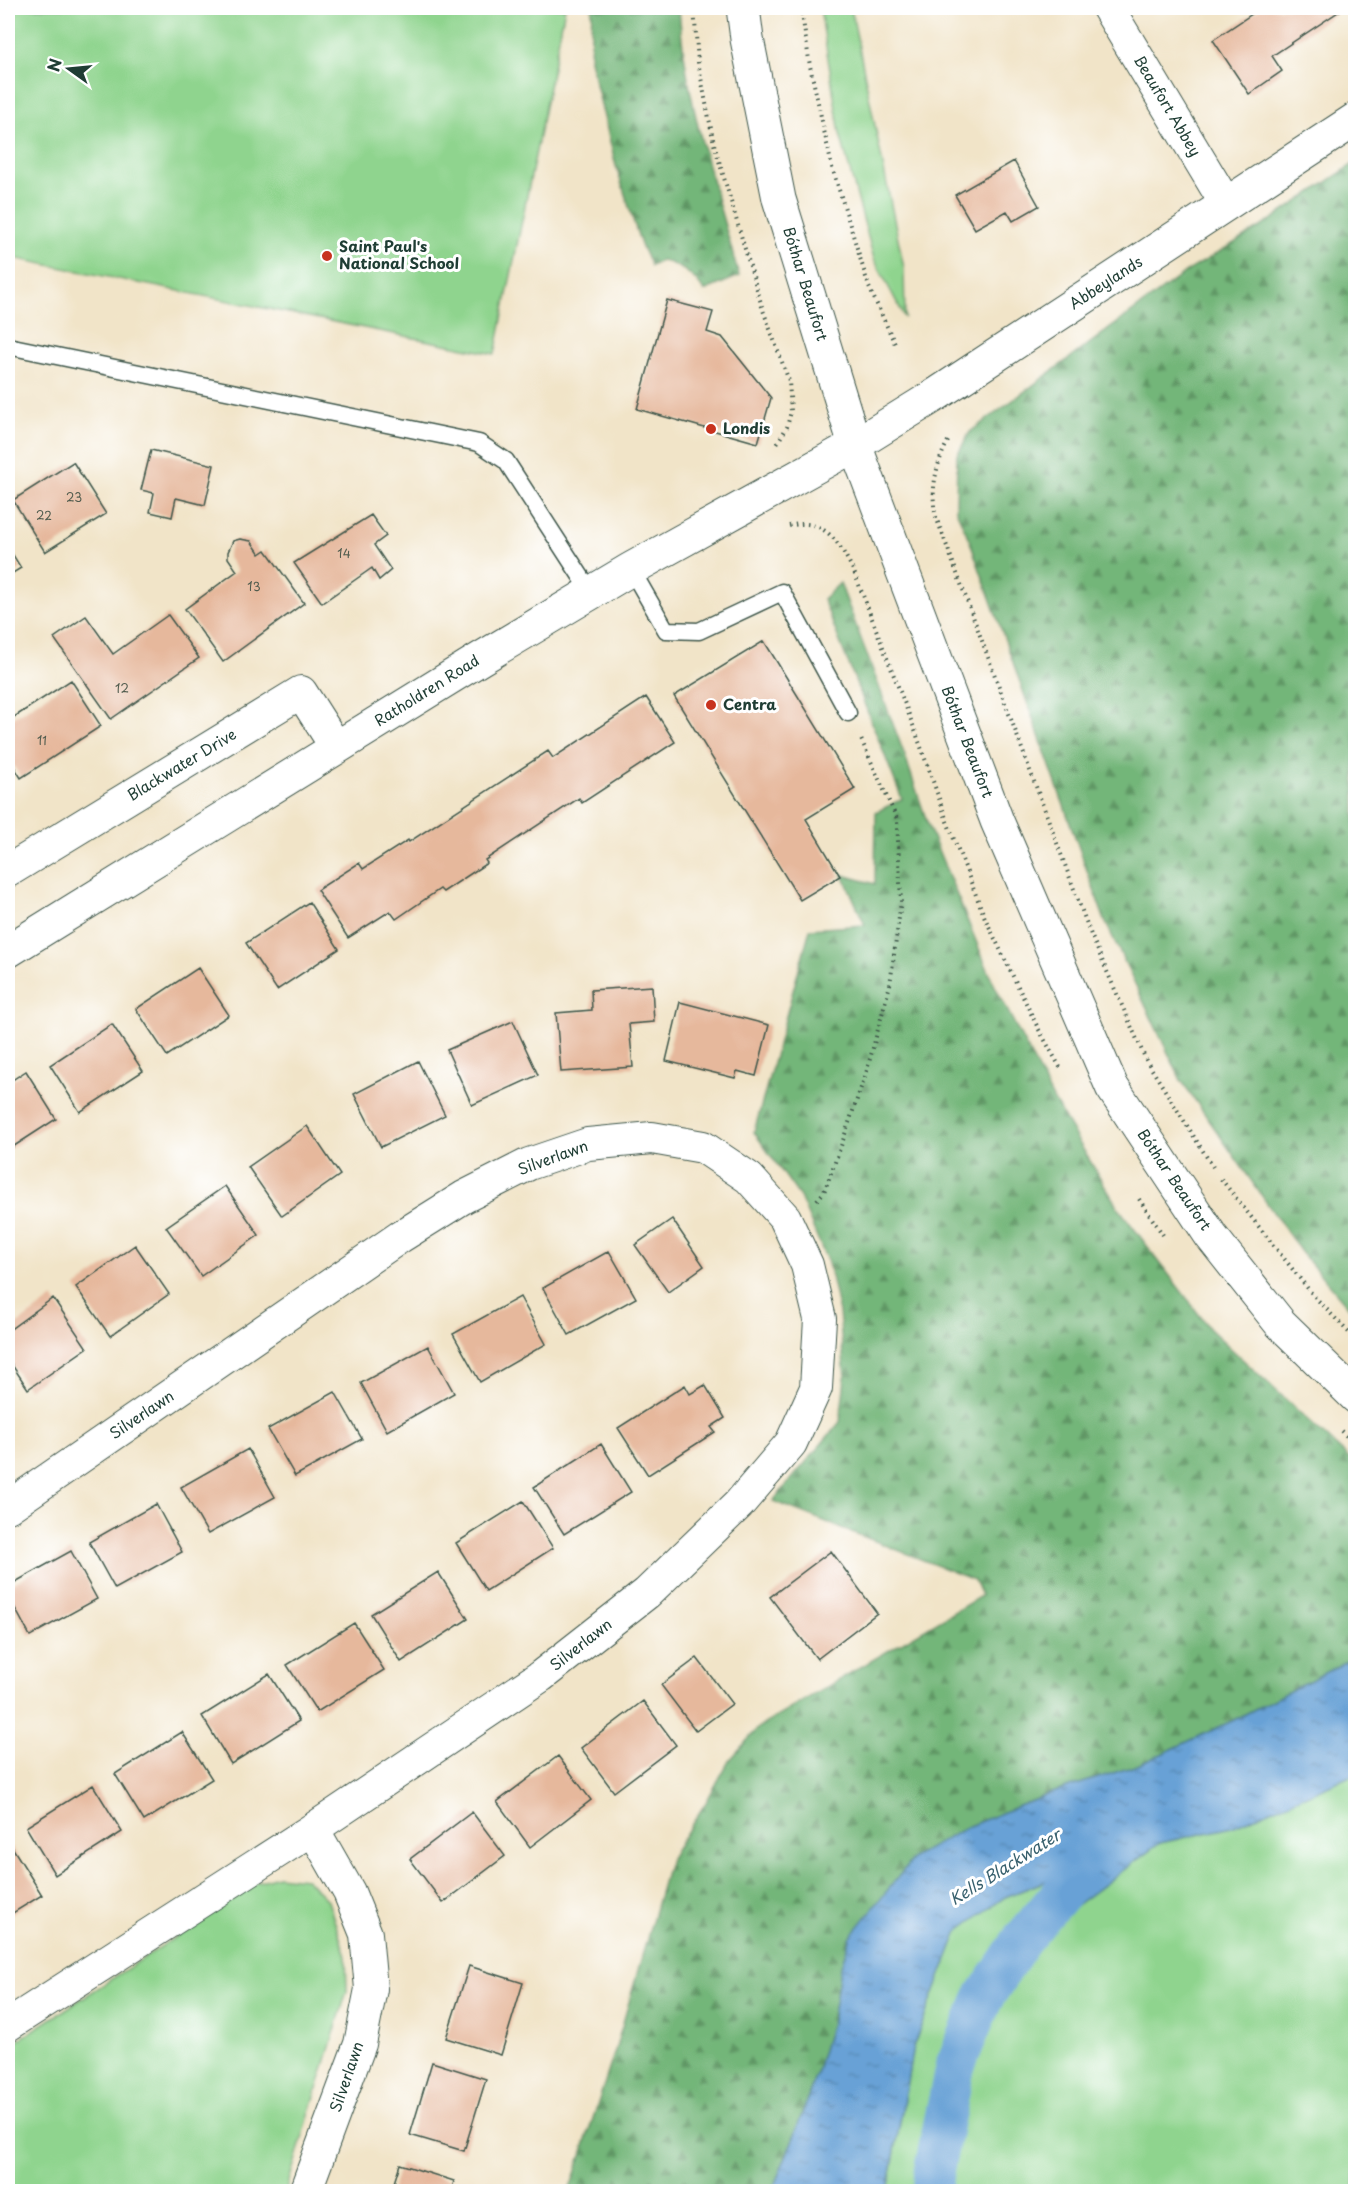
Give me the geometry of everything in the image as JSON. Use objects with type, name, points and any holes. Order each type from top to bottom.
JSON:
[{"type":"street","name":"Bóthar Beaufort","points":[[743,8],[778,199],[855,445],[997,821],[1112,1088],[1211,1236],[1281,1323],[1356,1397]]},
{"type":"street","name":"Beaufort Abbey","points":[[1108,8],[1226,204]]},
{"type":"street","name":"Abbeylands","points":[[855,445],[934,396],[1356,119]]},
{"type":"street","name":"Ratholdren Road","points":[[8,951],[591,592],[855,445]]},
{"type":"street","name":"Blackwater Drive","points":[[8,871],[301,692],[336,747]]},
{"type":"street","name":"Silverlawn","points":[[8,1507],[400,1238],[464,1197],[530,1164],[588,1144],[652,1138],[704,1147],[749,1178],[785,1218],[807,1265],[820,1318],[816,1388],[790,1443],[739,1504],[638,1600],[541,1676],[312,1829],[8,2025]]},
{"type":"street","name":"Silverlawn","points":[[305,2192],[360,2044],[371,1989],[366,1934],[349,1892],[312,1829]]},
{"type":"lane","points":[[8,346],[479,443],[506,460],[591,592]]},
{"type":"lane","points":[[631,569],[666,630],[699,631],[782,592],[848,713]]},
{"type":"path","points":[[694,8],[698,62],[714,144],[759,297],[789,381],[791,411],[787,427],[770,451]]},
{"type":"path","points":[[801,8],[810,66],[832,167],[869,287],[897,346]]},
{"type":"path","points":[[948,441],[942,453],[934,482],[935,514],[943,536],[1091,935],[1146,1060],[1214,1169]]},
{"type":"path","points":[[787,527],[809,524]]},
{"type":"path","points":[[789,1226],[801,1220],[824,1192],[841,1146],[867,1070],[890,985],[902,902],[897,819],[848,713]]},
{"type":"path","points":[[1220,1178],[1313,1295],[1356,1340]]},
{"type":"green space","points":[[8,8],[565,8],[495,354],[8,257]]},
{"type":"green space","points":[[592,8],[679,8],[682,42],[694,110],[739,276],[704,291],[696,280],[675,265],[662,260],[651,266],[641,245],[616,166],[590,60]]},
{"type":"green space","points":[[820,8],[851,8],[904,268],[905,318],[874,259],[840,134]]},
{"type":"green space","points":[[1355,163],[1355,1315],[1301,1252],[1181,1080],[1105,921],[969,539],[956,510],[957,455],[970,432],[1186,272],[1259,228]]},
{"type":"green space","points":[[840,583],[905,756],[929,828],[993,982],[1054,1101],[1117,1206],[1210,1329],[1355,1464],[1355,1657],[1232,1721],[1138,1765],[1052,1793],[969,1826],[914,1857],[840,1969],[833,2016],[817,2071],[772,2191],[569,2192],[615,2051],[670,1858],[705,1804],[729,1761],[759,1727],[981,1596],[974,1580],[773,1501],[840,1422],[845,1378],[839,1312],[828,1263],[800,1197],[754,1132],[810,929],[865,925],[843,875],[875,884],[876,812],[902,799],[823,599]]},
{"type":"green space","points":[[1355,1774],[1355,2191],[888,2192],[913,2047],[958,1930],[1005,1897],[1046,1881],[1071,1909],[1160,1843],[1232,1827]]},
{"type":"green space","points":[[278,1876],[306,1879],[328,1901],[346,1956],[347,1991],[286,2191],[10,2192],[8,2189],[8,2047],[220,1908],[250,1884]]},
{"type":"water","name":"Kells Blackwater","points":[[1355,1657],[1355,1774],[1232,1827],[1160,1843],[1071,1909],[1046,1881],[1005,1897],[958,1931],[913,2047],[888,2191],[772,2191],[817,2071],[833,2016],[840,1969],[851,1936],[914,1857],[969,1826],[1052,1793],[1138,1765],[1232,1721]]},
{"type":"building","points":[[1261,8],[1344,8],[1272,56],[1282,71],[1249,94],[1213,40]]},
{"type":"building","points":[[1014,161],[1039,206],[1013,221],[1007,211],[975,229],[955,195]]},
{"type":"building","points":[[667,300],[713,312],[707,332],[722,337],[771,398],[758,443],[637,409]]},
{"type":"building","points":[[151,450],[214,465],[205,505],[176,498],[172,517],[150,512],[154,493],[141,490]]},
{"type":"building","points":[[73,462],[106,514],[45,552],[13,500]]},
{"type":"building","points":[[371,515],[386,536],[374,545],[391,570],[379,580],[372,568],[322,603],[294,563]]},
{"type":"building","points":[[240,539],[251,541],[260,554],[266,550],[304,603],[223,662],[185,609],[237,571],[228,558],[228,552],[233,541]]},
{"type":"building","points":[[8,547],[21,568],[8,576]]},
{"type":"building","points":[[168,615],[199,658],[111,719],[54,638],[86,616],[113,654]]},
{"type":"building","points":[[764,641],[855,789],[806,819],[840,876],[800,900],[674,696]]},
{"type":"building","points":[[71,680],[101,726],[21,778],[8,757],[8,721]]},
{"type":"building","points":[[646,697],[675,742],[582,803],[579,798],[485,860],[487,863],[443,892],[440,889],[396,919],[390,911],[348,938],[317,890],[359,863],[363,869],[408,840],[409,842],[548,751],[553,758]]},
{"type":"building","points":[[309,902],[339,949],[277,990],[246,943]]},
{"type":"building","points":[[198,968],[229,1015],[167,1056],[136,1009]]},
{"type":"building","points":[[652,986],[654,1022],[629,1024],[633,1067],[561,1072],[556,1013],[592,1010],[591,990]]},
{"type":"building","points":[[680,1002],[769,1025],[756,1076],[737,1071],[735,1078],[666,1061]]},
{"type":"building","points":[[513,1021],[538,1075],[472,1105],[447,1050]]},
{"type":"building","points":[[112,1024],[143,1071],[80,1112],[50,1065]]},
{"type":"building","points":[[418,1061],[445,1115],[381,1147],[354,1094]]},
{"type":"building","points":[[26,1071],[56,1119],[8,1150],[8,1083]]},
{"type":"building","points":[[307,1126],[340,1175],[282,1216],[248,1167]]},
{"type":"building","points":[[225,1186],[259,1235],[201,1276],[166,1227]]},
{"type":"building","points":[[672,1219],[704,1266],[668,1292],[635,1245]]},
{"type":"building","points":[[135,1245],[169,1294],[110,1336],[76,1287]]},
{"type":"building","points":[[609,1251],[636,1298],[569,1335],[543,1288]]},
{"type":"building","points":[[520,1297],[546,1344],[480,1382],[453,1334]]},
{"type":"building","points":[[53,1298],[87,1348],[28,1389],[8,1359],[8,1331]]},
{"type":"building","points":[[428,1346],[454,1393],[387,1431],[361,1383]]},
{"type":"building","points":[[685,1385],[690,1394],[705,1385],[725,1418],[711,1427],[715,1432],[648,1475],[618,1428]]},
{"type":"building","points":[[335,1392],[362,1439],[295,1476],[268,1429]]},
{"type":"building","points":[[601,1444],[631,1492],[564,1534],[534,1487]]},
{"type":"building","points":[[248,1449],[275,1497],[208,1534],[181,1487]]},
{"type":"building","points":[[523,1501],[553,1548],[486,1591],[456,1543]]},
{"type":"building","points":[[156,1504],[182,1552],[115,1589],[89,1542]]},
{"type":"building","points":[[71,1551],[97,1599],[30,1636],[8,1595],[8,1586]]},
{"type":"building","points":[[831,1551],[877,1613],[817,1659],[770,1597]]},
{"type":"building","points":[[438,1572],[468,1619],[401,1662],[371,1614]]},
{"type":"building","points":[[354,1623],[384,1670],[317,1712],[287,1665]]},
{"type":"building","points":[[697,1658],[732,1704],[696,1731],[661,1685]]},
{"type":"building","points":[[269,1674],[299,1721],[231,1764],[202,1716]]},
{"type":"building","points":[[643,1701],[676,1745],[614,1792],[581,1748]]},
{"type":"building","points":[[182,1732],[212,1779],[144,1821],[115,1774]]},
{"type":"building","points":[[558,1756],[591,1800],[530,1847],[497,1802]]},
{"type":"building","points":[[93,1785],[122,1832],[55,1875],[26,1827]]},
{"type":"building","points":[[472,1812],[505,1856],[443,1903],[410,1859]]},
{"type":"building","points":[[12,1847],[42,1895],[8,1916],[8,1850]]},
{"type":"building","points":[[469,1966],[523,1983],[501,2055],[446,2038]]},
{"type":"building","points":[[432,2062],[486,2079],[464,2151],[410,2135]]},
{"type":"building","points":[[400,2164],[454,2181],[451,2192],[391,2192]]},
{"type":"waterway","points":[[932,2192],[933,2175],[955,2066],[983,1999],[1021,1941],[1068,1885],[1087,1849]]},
{"type":"place","name":"Saint Paul's National School","points":[[327,256]]},
{"type":"place","name":"Londis","points":[[711,429]]},
{"type":"place","name":"Centra","points":[[711,705]]}]
